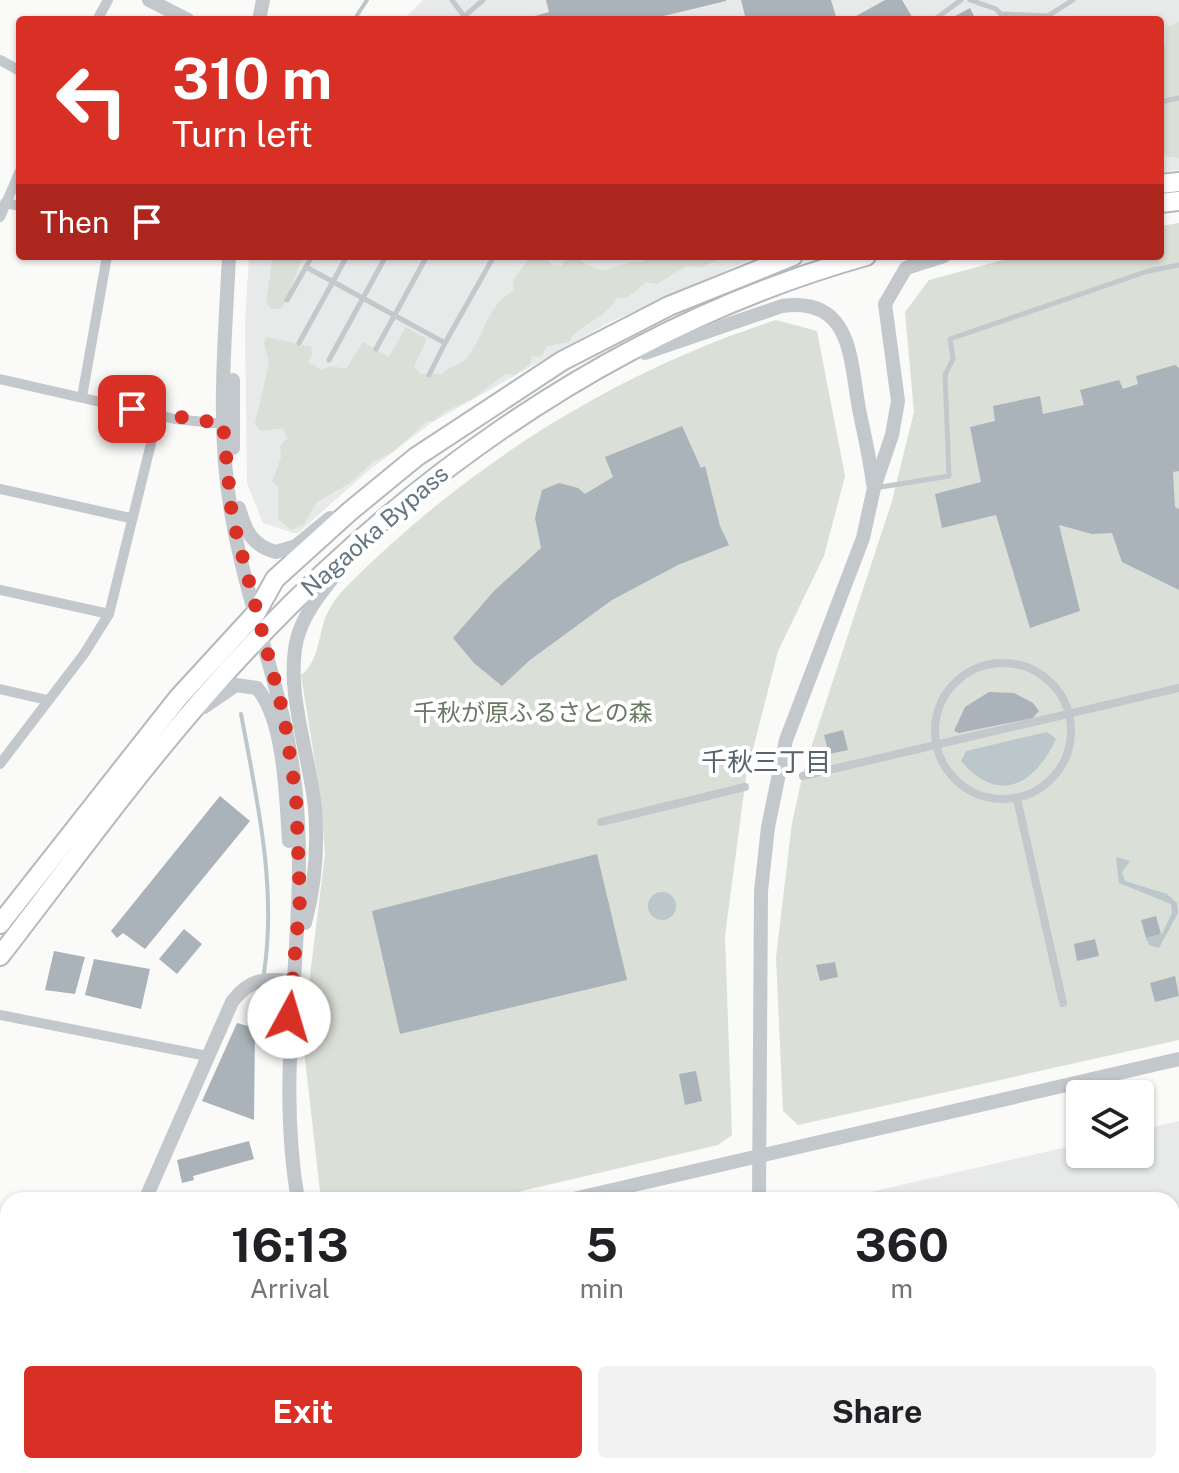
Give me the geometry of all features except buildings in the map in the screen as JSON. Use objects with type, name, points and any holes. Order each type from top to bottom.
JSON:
[{"type":"highway","name":"Nagaoka Bypass","points":[[0,924],[178,698],[256,613],[275,579],[416,457],[490,406],[612,334],[710,288],[783,260]]},
{"type":"highway","name":"Nagaoka Bypass","points":[[0,956],[161,748],[262,634],[375,528],[449,466],[545,398],[634,347],[764,290],[854,260]]},
{"type":"street","points":[[149,0],[180,16]]},
{"type":"street","points":[[0,217],[16,180]]},
{"type":"street","points":[[5,203],[16,205]]},
{"type":"street","points":[[82,397],[106,260]]},
{"type":"street","points":[[229,260],[223,424],[232,516],[291,753],[300,900],[298,950]]},
{"type":"street","points":[[235,260],[232,472],[243,523],[254,542],[276,552],[296,546],[385,472],[416,457]]},
{"type":"street","points":[[759,1192],[761,891],[768,827],[786,740],[856,556],[892,435],[898,401],[885,304],[906,268],[931,260]]},
{"type":"street","points":[[545,398],[579,387],[669,342],[770,309],[803,305],[822,311],[835,321],[850,346],[874,488]]},
{"type":"street","points":[[0,379],[158,415],[223,424]]},
{"type":"street","points":[[0,764],[84,654],[109,614],[125,557],[130,518],[158,415]]},
{"type":"street","points":[[0,489],[130,518]]},
{"type":"street","points":[[297,1192],[287,1084],[292,981],[313,892],[315,808],[297,695],[295,650],[310,607],[375,528]]},
{"type":"street","points":[[0,590],[109,614]]},
{"type":"street","points":[[990,665],[1016,665],[1041,674],[1053,684],[1071,714],[1073,731],[1058,774],[1048,785],[1017,799],[1001,800],[966,789],[944,766],[935,746],[934,726],[946,693],[958,680],[990,665]]},
{"type":"street","points":[[161,748],[224,691],[247,684],[257,688],[265,697],[275,725],[290,859],[300,900]]},
{"type":"street","points":[[803,776],[1179,688]]},
{"type":"street","points":[[0,689],[47,700]]},
{"type":"street","points":[[601,822],[745,787]]},
{"type":"street","points":[[1017,799],[1063,1003]]},
{"type":"street","points":[[148,1192],[232,1002],[250,982],[261,979],[292,981]]},
{"type":"street","points":[[0,1015],[207,1056]]},
{"type":"street","points":[[604,1192],[1179,1059]]},
{"type":"lane","points":[[464,16],[483,0]]},
{"type":"lane","points":[[939,16],[961,0]]},
{"type":"lane","points":[[970,0],[1003,16]]},
{"type":"lane","points":[[1048,16],[1073,0]]},
{"type":"lane","points":[[287,300],[310,260]]},
{"type":"lane","points":[[299,343],[345,260]]},
{"type":"lane","points":[[329,360],[384,260]]},
{"type":"lane","points":[[376,349],[425,260]]},
{"type":"lane","points":[[429,375],[492,260]]},
{"type":"lane","points":[[874,488],[949,476],[945,375],[953,359],[950,339],[1148,271],[1179,265]]},
{"type":"lane","points":[[306,267],[445,343]]},
{"type":"shaded area","points":[[423,0],[1179,0],[1179,170],[1164,172],[1164,16],[407,16]]},
{"type":"shaded area","points":[[249,260],[750,260],[610,322],[431,423],[368,471],[297,534],[263,523],[247,483],[245,325]]},
{"type":"shaded area","points":[[1047,732],[1056,739],[1047,755],[1027,778],[1015,784],[1002,786],[989,783],[961,761],[966,751]]},
{"type":"shaded area","points":[[1116,857],[1130,861],[1122,872],[1125,881],[1167,894],[1177,903],[1178,913],[1159,948],[1149,945],[1146,938],[1162,934],[1172,913],[1171,904],[1119,883]]},
{"type":"shaded area","points":[[662,892],[672,896],[676,906],[672,916],[662,920],[652,916],[648,906],[652,896]]},
{"type":"shaded area","points":[[1179,1121],[1179,1192],[870,1192],[1066,1147],[1066,1168],[1154,1168],[1154,1127]]},
{"type":"green space","points":[[1179,22],[1179,158],[1164,153],[1164,45],[1167,27]]},
{"type":"green space","points":[[1179,223],[1179,1040],[798,1125],[783,1111],[776,957],[792,823],[804,769],[892,501],[914,412],[905,312],[929,280],[1003,260],[1164,260],[1164,225]]},
{"type":"green space","points":[[272,260],[301,260],[280,309],[271,309],[266,302]]},
{"type":"green space","points":[[528,260],[547,260],[554,266],[562,266],[565,260],[580,260],[603,270],[644,260],[717,260],[702,267],[687,266],[657,284],[646,282],[628,297],[616,298],[606,311],[579,330],[569,342],[547,346],[541,357],[532,356],[530,364],[515,375],[505,374],[474,398],[444,412],[434,421],[427,421],[393,452],[374,461],[350,483],[317,502],[303,525],[291,530],[278,519],[278,486],[272,482],[281,457],[280,446],[287,438],[283,428],[261,431],[255,424],[269,363],[264,343],[267,337],[311,347],[312,355],[308,362],[322,370],[331,366],[346,369],[363,342],[389,357],[406,327],[427,339],[414,367],[421,374],[442,374],[468,357],[492,311],[514,291],[513,280]]},
{"type":"green space","name":"千秋が原ふるさとの森","points":[[776,320],[817,331],[845,476],[824,556],[778,651],[746,777],[725,936],[732,1135],[718,1145],[518,1192],[320,1192],[304,1050],[305,1016],[325,854],[321,800],[301,675],[315,656],[328,611],[347,586],[397,539],[445,498],[496,461],[602,394],[716,341]]},
{"type":"waterway","points":[[357,16],[367,0]]},
{"type":"waterway","points":[[241,714],[267,875],[264,973]]},
{"type":"district","name":"千秋三丁目","points":[[766,762]]},
{"type":"route","points":[[132,409],[175,419],[223,424],[225,465],[241,563],[284,716],[296,796],[300,900],[298,950],[289,1017]]}]
